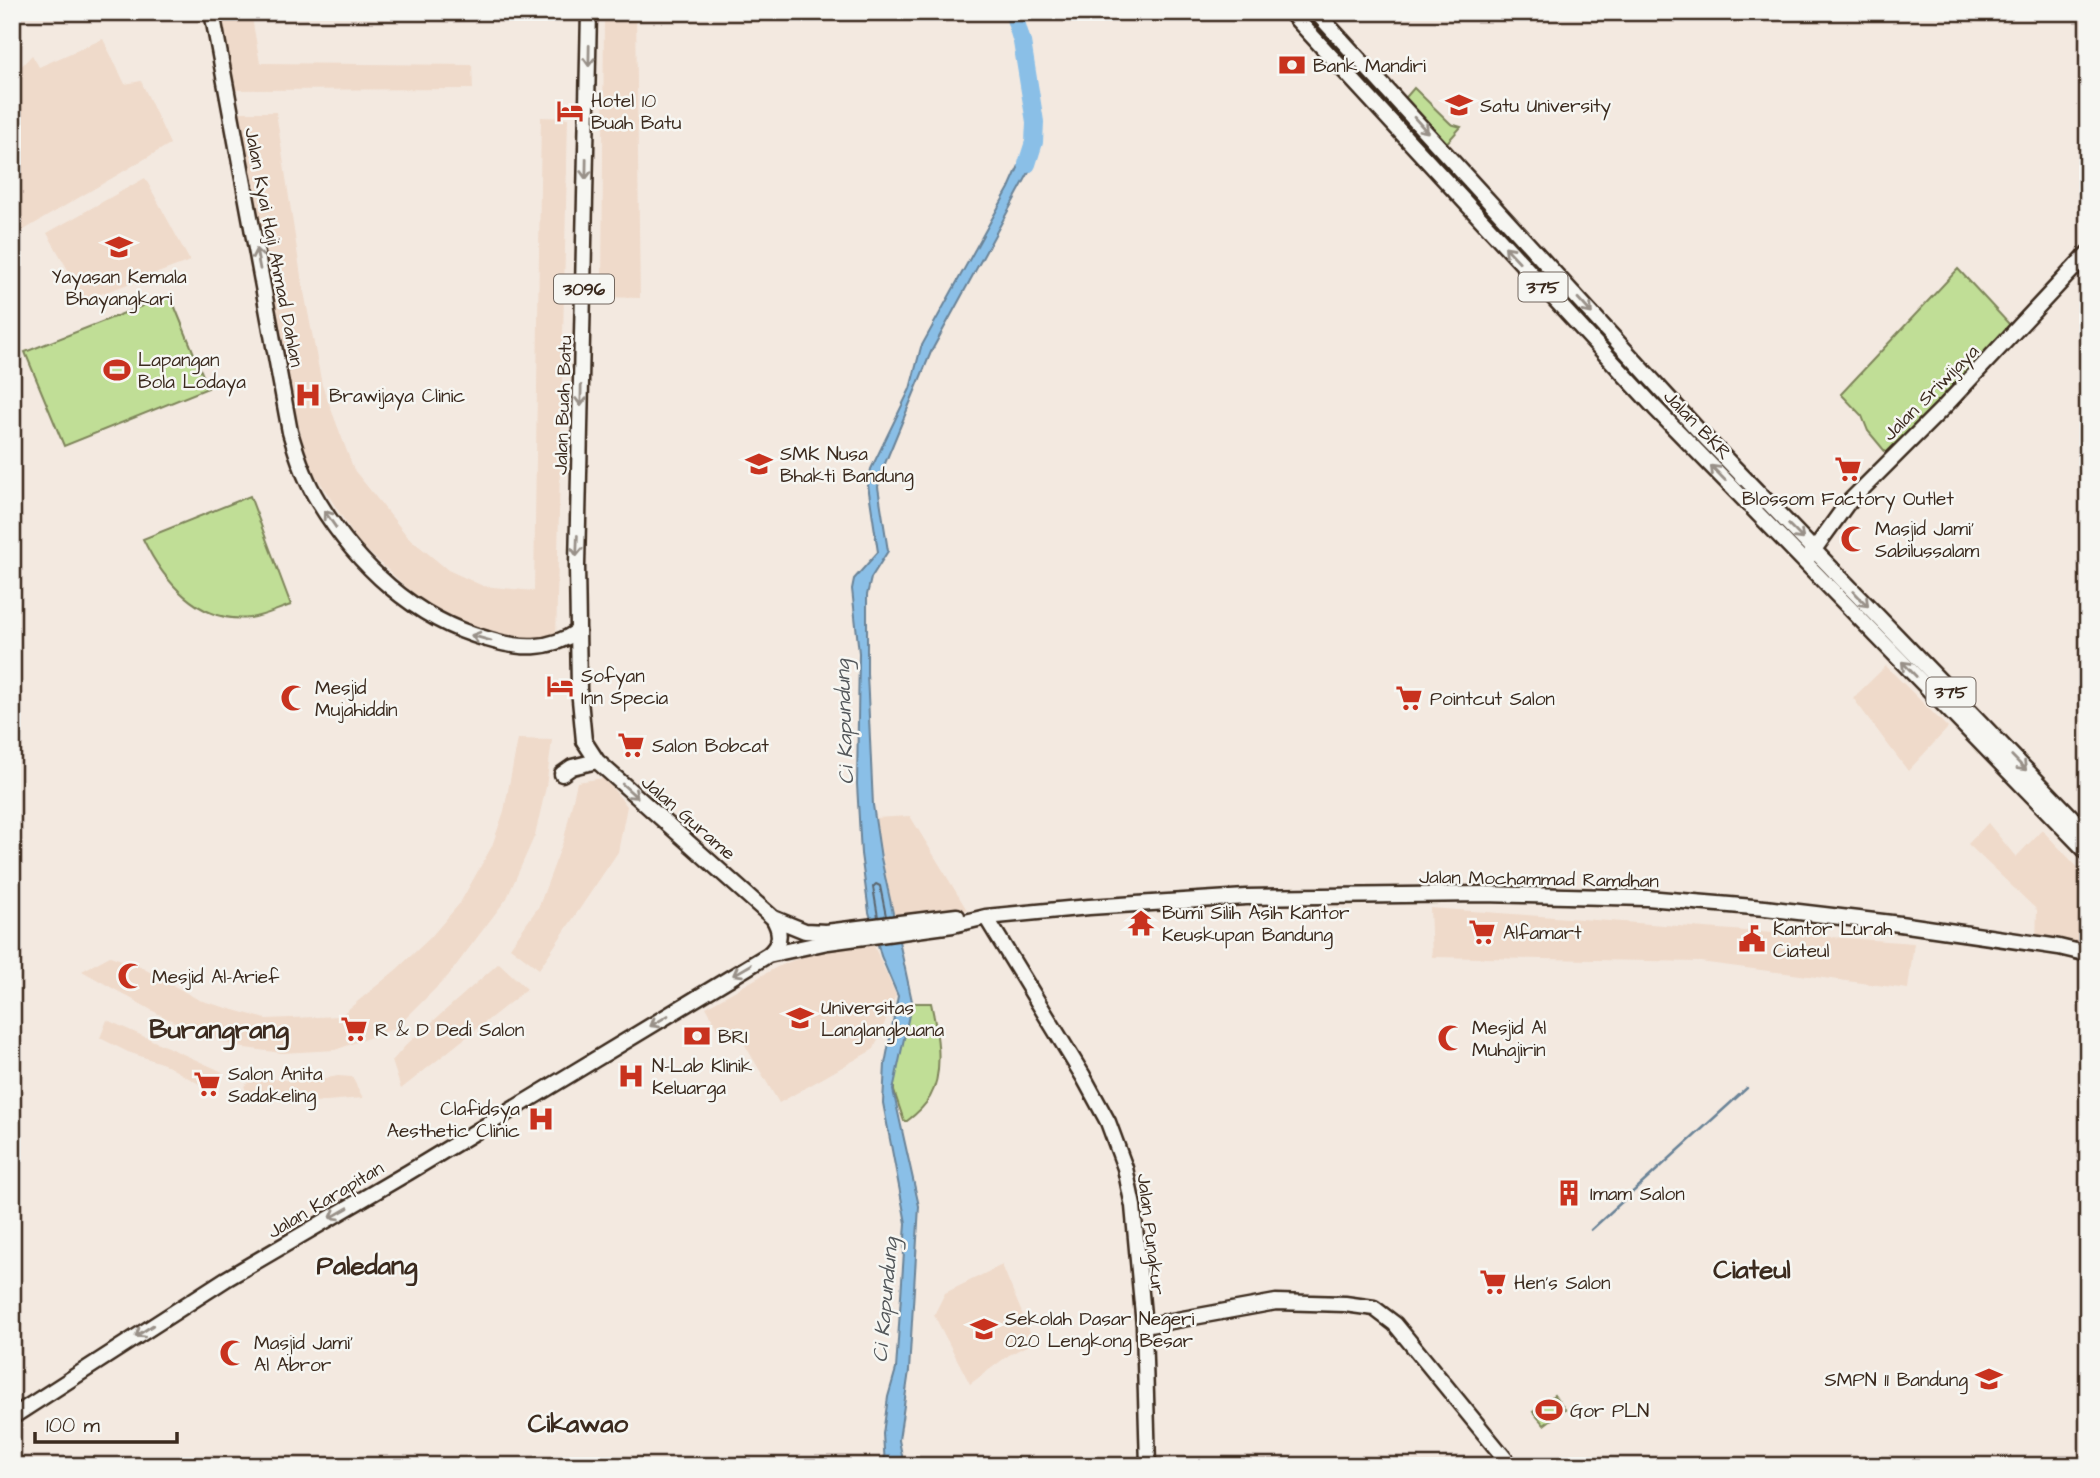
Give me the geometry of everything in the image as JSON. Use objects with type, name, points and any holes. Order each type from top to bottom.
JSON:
[{"type":"main road","name":"Jalan Kyai Haji Ahmad Dahlan","points":[[212,12],[290,432],[301,467],[317,500],[344,538],[373,571],[394,591],[430,617],[471,635],[522,647],[548,646],[578,631]]},
{"type":"main road","name":"Jalan Buah Batu","points":[[584,741],[579,689],[577,566],[589,12]]},
{"type":"main road","name":"Jalan BKR","points":[[1290,12],[1646,398],[2088,853]]},
{"type":"main road","name":"Jalan BKR","points":[[1316,12],[1698,430],[2088,834]]},
{"type":"main road","name":"Jalan Sriwijaya","points":[[1804,562],[1847,504],[1953,397],[2088,253]]},
{"type":"main road","name":"Jalan Gurame","points":[[584,741],[597,761],[773,918]]},
{"type":"main road","points":[[562,775],[572,767],[597,761]]},
{"type":"main road","name":"Jalan Mochammad Ramdhan","points":[[768,956],[864,932],[907,926],[1166,901],[1246,897],[1483,894],[1647,898],[1765,908],[1900,924],[2059,947],[2088,954]]},
{"type":"main road","name":"Jalan Pungkur","points":[[986,917],[1083,1076],[1108,1122],[1125,1168],[1131,1198],[1144,1325],[1148,1466]]},
{"type":"main road","points":[[768,956],[776,948],[780,938],[779,927],[773,918]]},
{"type":"main road","name":"Jalan Mochammad Ramdhan","points":[[773,918],[805,931],[864,932]]},
{"type":"main road","name":"Jalan Karapitan","points":[[12,1417],[226,1279],[768,956]]},
{"type":"main road","points":[[1144,1325],[1276,1303],[1345,1304],[1374,1308],[1395,1324],[1511,1466]]},
{"type":"shaded area","points":[[221,12],[251,12],[260,63],[472,65],[473,89],[233,90]]},
{"type":"shaded area","points":[[514,12],[571,12],[570,21],[514,24]]},
{"type":"shaded area","points":[[604,12],[636,12],[640,298],[602,297]]},
{"type":"shaded area","points":[[103,39],[125,84],[141,81],[170,144],[12,237],[12,76],[32,55],[39,67]]},
{"type":"shaded area","points":[[240,112],[276,112],[301,276],[322,385],[354,470],[408,537],[448,570],[483,586],[534,591],[541,117],[568,118],[556,643],[487,634],[421,601],[358,542],[309,465],[278,349]]},
{"type":"shaded area","name":"Yayasan Kemala Bhayangkari","points":[[145,178],[190,261],[85,300],[47,233]]},
{"type":"shaded area","points":[[1886,666],[1948,728],[1908,771],[1853,698]]},
{"type":"shaded area","points":[[518,739],[552,740],[546,787],[535,835],[507,898],[448,976],[396,1028],[335,1050],[282,1053],[237,1047],[162,1016],[82,971],[110,956],[139,966],[199,1000],[266,1019],[340,1016],[430,938],[460,903],[492,846],[504,811]]},
{"type":"shaded area","points":[[604,778],[627,806],[618,852],[539,969],[510,947],[539,906],[564,839],[577,782]]},
{"type":"shaded area","points":[[910,816],[967,910],[894,919],[875,818]]},
{"type":"shaded area","points":[[1988,823],[2016,857],[2042,830],[2088,878],[2088,912],[2077,923],[2088,936],[2088,948],[2036,941],[2037,910],[1968,844]]},
{"type":"shaded area","points":[[1430,908],[1914,943],[1908,989],[1700,962],[1432,957]]},
{"type":"shaded area","name":"Universitas Langlangbuana","points":[[874,946],[896,995],[874,1049],[779,1103],[736,1030],[723,1037],[706,1007],[777,967],[806,955],[835,948]]},
{"type":"shaded area","points":[[499,963],[527,989],[401,1089],[392,1061],[407,1044]]},
{"type":"shaded area","points":[[107,1020],[223,1072],[199,1084],[164,1064],[128,1052],[100,1038]]},
{"type":"shaded area","points":[[338,1076],[352,1077],[363,1098],[290,1104],[260,1092],[251,1101],[244,1086],[256,1077],[304,1082]]},
{"type":"shaded area","name":"Sekolah Dasar Negeri 020 Lengkong Besar","points":[[1002,1265],[1034,1342],[1009,1355],[970,1384],[934,1315],[945,1293]]},
{"type":"green space","points":[[1414,88],[1451,124],[1461,127],[1443,147],[1401,103]]},
{"type":"green space","points":[[1958,269],[2010,325],[1888,455],[1868,431],[1862,416],[1841,394]]},
{"type":"green space","name":"Lapangan Bola Lodaya","points":[[170,295],[208,388],[64,446],[25,352]]},
{"type":"green space","points":[[250,496],[291,605],[255,617],[231,618],[214,614],[184,596],[161,569],[143,539]]},
{"type":"green space","points":[[909,1003],[931,1003],[938,1063],[935,1087],[930,1097],[916,1113],[904,1121],[894,1091],[894,1063]]},
{"type":"green space","name":"Gor PLN","points":[[1554,1395],[1565,1409],[1544,1425],[1533,1412]]},
{"type":"water","points":[[1029,143],[1037,144],[1033,165],[931,352],[881,473],[878,487],[888,551],[871,578],[867,595],[867,673],[873,805],[881,858],[912,1001],[893,1090],[919,1206],[909,1371],[899,1440],[904,1466],[885,1466],[883,1434],[888,1397],[896,1369],[906,1223],[883,1103],[885,1064],[898,996],[881,956],[869,912],[861,854],[857,784],[859,653],[852,589],[854,579],[878,552],[868,485],[871,469],[910,389],[921,347],[1009,188]]},
{"type":"waterway","name":"Ci Kapundung","points":[[1013,12],[1022,42],[1035,122],[1034,142],[1027,164]]},
{"type":"waterway","points":[[1591,1230],[1747,1088]]},
{"type":"place","name":"Bank Mandiri","points":[[1292,65]]},
{"type":"place","name":"Satu University","points":[[1459,105]]},
{"type":"place","name":"Hotel 10 Buah Batu","points":[[570,111]]},
{"type":"place","name":"Yayasan Kemala Bhayangkari","points":[[119,247]]},
{"type":"place","name":"Lapangan Bola Lodaya","points":[[117,370]]},
{"type":"place","name":"Brawijaya Clinic","points":[[308,395]]},
{"type":"place","name":"SMK Nusa Bhakti Bandung","points":[[759,464]]},
{"type":"place","name":"Blossom Factory Outlet","points":[[1848,469]]},
{"type":"place","name":"Masjid Jami' Sabilussalam","points":[[1854,539]]},
{"type":"place","name":"Sofyan Inn Specia","points":[[560,686]]},
{"type":"place","name":"Mesjid Mujahiddin","points":[[294,698]]},
{"type":"place","name":"Pointcut Salon","points":[[1409,698]]},
{"type":"place","name":"Salon Bobcat","points":[[631,745]]},
{"type":"place","name":"Bumi Silih Asih Kantor Keuskupan Bandung","points":[[1141,923]]},
{"type":"place","name":"Alfamart","points":[[1482,932]]},
{"type":"place","name":"Kantor Lurah Ciateul","points":[[1752,939]]},
{"type":"place","name":"Mesjid Al-Arief","points":[[131,976]]},
{"type":"place","name":"Universitas Langlangbuana","points":[[800,1018]]},
{"type":"place","name":"R & D Dedi Salon","points":[[354,1029]]},
{"type":"place","name":"BRI","points":[[697,1036]]},
{"type":"place","name":"Mesjid Al Muhajirin","points":[[1451,1038]]},
{"type":"place","name":"N-Lab Klinik Keluarga","points":[[631,1076]]},
{"type":"place","name":"Salon Anita Sadakeling","points":[[207,1084]]},
{"type":"place","name":"Clafidsya Aesthetic Clinic","points":[[541,1119]]},
{"type":"place","name":"Imam Salon","points":[[1569,1193]]},
{"type":"place","name":"Hen's Salon","points":[[1493,1282]]},
{"type":"place","name":"Sekolah Dasar Negeri 020 Lengkong Besar","points":[[984,1329]]},
{"type":"place","name":"Masjid Jami' Al Abror","points":[[233,1353]]},
{"type":"place","name":"SMPN 11 Bandung","points":[[1989,1379]]},
{"type":"place","name":"Gor PLN","points":[[1549,1410]]},
{"type":"district","name":"Burangrang","points":[[219,1029]]},
{"type":"district","name":"Paledang","points":[[367,1265]]},
{"type":"district","name":"Ciateul","points":[[1752,1269]]},
{"type":"district","name":"Cikawao","points":[[578,1423]]}]
